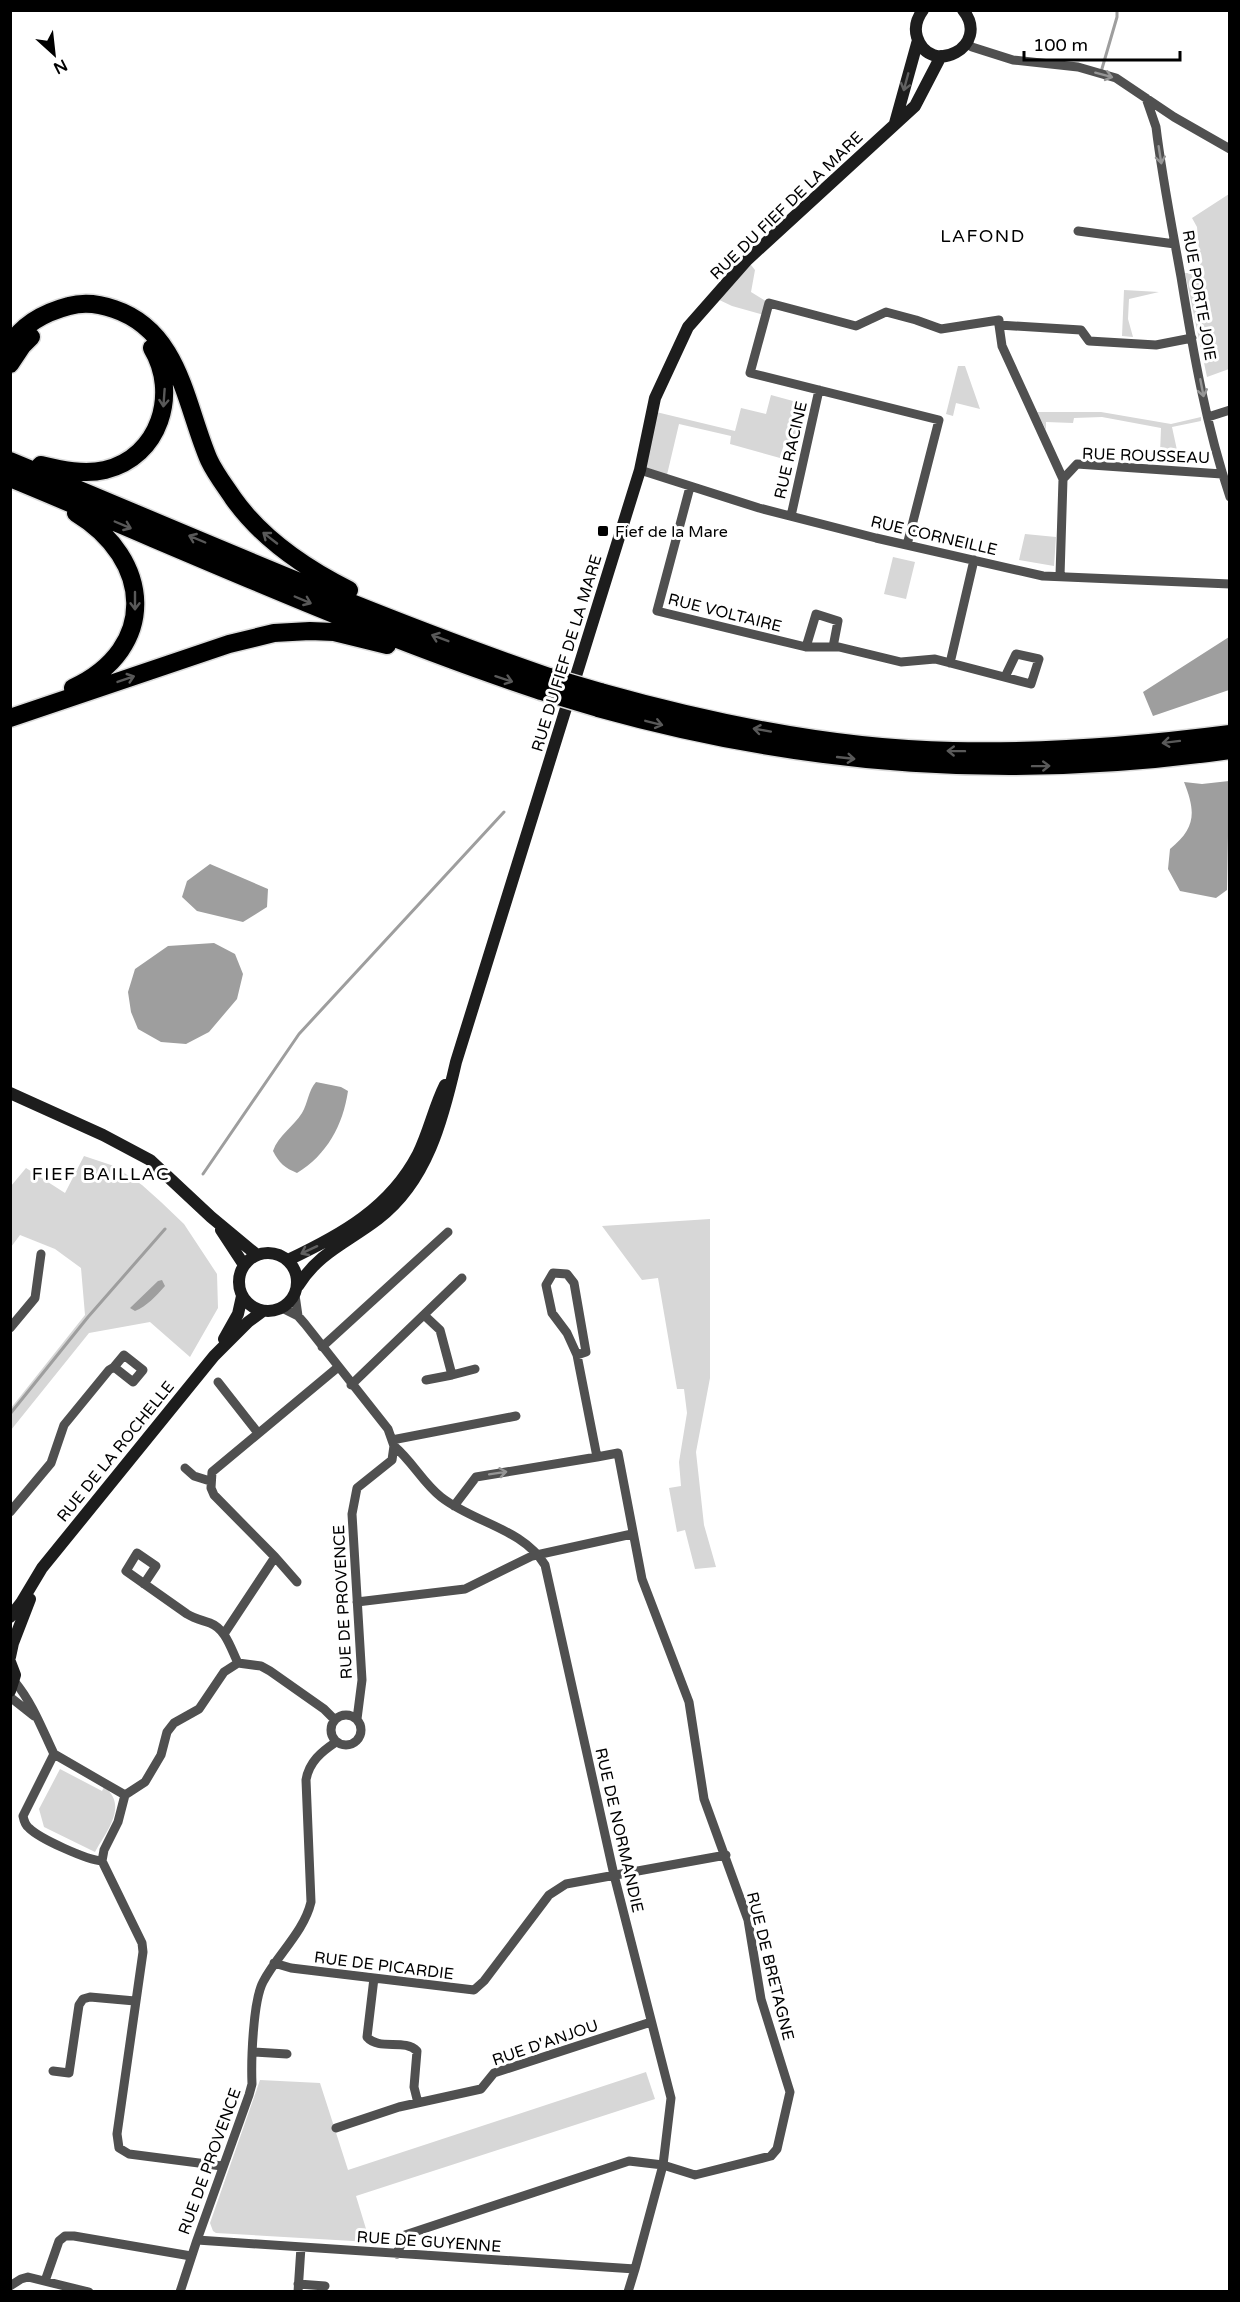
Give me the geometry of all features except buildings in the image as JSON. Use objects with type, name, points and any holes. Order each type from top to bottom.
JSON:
[{"type":"highway","points":[[10,345],[32,321],[54,310],[77,304],[105,306],[130,314],[147,327],[172,360],[210,461],[234,499],[264,534],[324,577],[364,598],[387,618]]},
{"type":"highway","points":[[10,364],[22,346],[38,330],[56,320],[76,314],[100,314],[122,321],[139,333],[157,357],[165,384],[165,404],[160,421],[149,442],[132,459],[105,470],[80,472],[10,460]]},
{"type":"highway","points":[[10,460],[469,650],[545,684]]},
{"type":"highway","points":[[10,478],[470,667]]},
{"type":"highway","points":[[10,709],[69,690],[99,674],[122,649],[135,611],[135,593],[131,576],[122,554],[108,537],[82,517],[31,486]]},
{"type":"highway","points":[[10,718],[229,644],[281,632],[334,632],[388,645],[427,659],[545,684],[599,700],[654,724],[740,742],[828,756],[925,765],[1081,766],[1230,750]]},
{"type":"highway","points":[[599,700],[657,708],[765,731],[940,751],[1017,752],[1095,749],[1230,734]]},
{"type":"main road","points":[[895,123],[918,40],[916,24],[923,10]]},
{"type":"main road","points":[[918,40],[927,52],[941,56],[956,53],[966,43],[970,29],[967,12]]},
{"type":"main road","name":"RUE DU FIEF DE LA MARE","points":[[296,1291],[307,1271],[318,1260],[381,1217],[397,1202],[414,1180],[434,1139],[639,470],[655,398],[688,327],[747,261],[915,106],[941,56]]},
{"type":"main road","name":"RUE DU FIEF DE LA MARE","points":[[288,1260],[355,1224],[376,1209],[393,1192],[418,1152],[438,1099],[456,1062]]},
{"type":"main road","points":[[10,1094],[103,1135],[150,1160],[211,1217],[257,1255]]},
{"type":"main road","points":[[211,1217],[244,1265]]},
{"type":"main road","points":[[273,1253],[288,1260],[297,1276],[296,1291],[289,1303],[282,1308],[263,1311],[254,1308],[242,1296],[239,1280],[244,1265],[257,1255],[273,1253]]},
{"type":"main road","name":"RUE DE LA ROCHELLE","points":[[214,1356],[238,1314],[242,1296]]},
{"type":"main road","name":"RUE DE LA ROCHELLE","points":[[10,1617],[21,1604],[42,1568],[214,1356],[248,1322],[263,1311]]},
{"type":"main road","name":"RUE DE LA ROCHELLE","points":[[10,1657],[13,1643],[42,1568]]},
{"type":"main road","points":[[10,1662],[14,1668],[13,1687]]},
{"type":"street","points":[[966,43],[1013,60],[1078,67],[1116,78],[1174,117],[1230,149]]},
{"type":"street","name":"RUE PORTE JOIE","points":[[1146,98],[1156,127],[1175,244],[1208,417],[1230,497]]},
{"type":"street","points":[[1078,231],[1175,244]]},
{"type":"street","name":"RUE RACINE","points":[[907,545],[939,420],[750,373],[769,303],[856,326],[886,312],[941,329],[999,320],[999,326]]},
{"type":"street","points":[[1060,576],[1063,479],[1002,346],[999,326],[1081,330],[1089,341],[1156,345],[1192,338]]},
{"type":"street","name":"RUE RACINE","points":[[791,516],[819,390]]},
{"type":"street","points":[[1208,417],[1230,410]]},
{"type":"street","points":[[1056,463],[1077,464]]},
{"type":"street","name":"RUE ROUSSEAU","points":[[1063,479],[1077,464],[1222,474]]},
{"type":"street","name":"RUE CORNEILLE","points":[[639,470],[791,516],[1043,576],[1230,584]]},
{"type":"street","name":"RUE VOLTAIRE","points":[[690,487],[657,611],[806,647],[833,647],[901,662],[935,659],[1005,677]]},
{"type":"street","points":[[950,663],[974,560]]},
{"type":"street","points":[[806,647],[816,614],[838,621],[833,647]]},
{"type":"street","points":[[322,1347],[448,1232]]},
{"type":"street","points":[[10,1328],[35,1298],[41,1254]]},
{"type":"street","points":[[454,1506],[476,1477],[597,1457],[577,1355],[567,1333],[552,1313],[546,1285],[553,1273],[567,1274],[574,1283],[586,1352],[577,1355]]},
{"type":"street","points":[[351,1385],[462,1278]]},
{"type":"street","points":[[296,1291],[298,1316]]},
{"type":"street","points":[[282,1308],[298,1316],[337,1368],[388,1429],[393,1443],[392,1460],[410,1461]]},
{"type":"street","points":[[424,1315],[440,1330],[452,1375]]},
{"type":"street","points":[[10,1512],[51,1463],[64,1425],[109,1370],[114,1367]]},
{"type":"street","points":[[297,1582],[214,1495],[210,1488],[210,1481],[212,1472],[337,1368]]},
{"type":"street","points":[[426,1380],[475,1370]]},
{"type":"street","points":[[218,1382],[258,1433]]},
{"type":"street","points":[[393,1443],[516,1416]]},
{"type":"street","points":[[393,1443],[433,1490],[454,1506],[518,1538],[538,1554]]},
{"type":"street","name":"RUE DE BRETAGNE","points":[[397,2254],[405,2235],[629,2161],[663,2164],[695,2175],[771,2156],[777,2149],[790,2092],[761,1999],[748,1920],[704,1800],[689,1702],[642,1579],[618,1453],[597,1457]]},
{"type":"street","name":"RUE DE PROVENCE","points":[[357,1719],[362,1680],[352,1514],[357,1488],[392,1460]]},
{"type":"street","points":[[185,1468],[194,1476],[210,1481]]},
{"type":"street","points":[[10,1495],[19,1502]]},
{"type":"street","points":[[357,1602],[465,1589],[538,1554],[632,1534]]},
{"type":"street","name":"RUE DE NORMANDIE","points":[[538,1554],[545,1565],[614,1875],[672,2098],[663,2164],[635,2269]]},
{"type":"street","points":[[224,1634],[275,1557]]},
{"type":"street","points":[[144,1584],[194,1618],[212,1623],[224,1634],[238,1663]]},
{"type":"street","points":[[222,2166],[129,2154],[119,2148],[117,2134],[143,1952],[142,1943],[102,1861],[104,1850],[118,1822],[125,1795],[145,1782],[161,1755],[168,1732],[174,1723],[199,1709],[224,1672],[238,1663],[261,1666],[270,1671],[324,1709],[335,1720]]},
{"type":"street","points":[[13,1687],[34,1708],[54,1754],[125,1795]]},
{"type":"street","points":[[10,1697],[28,1709],[37,1719]]},
{"type":"street","points":[[345,1715],[357,1719],[361,1727],[359,1739],[350,1745],[336,1742],[331,1732],[335,1720],[345,1715]]},
{"type":"street","name":"RUE DE PROVENCE","points":[[180,2292],[196,2240],[249,2095],[259,1990],[274,1963],[304,1920],[311,1902],[306,1780],[312,1763],[336,1742]]},
{"type":"street","points":[[54,1754],[22,1816],[24,1822],[32,1831],[90,1860],[102,1861]]},
{"type":"street","name":"RUE DE PICARDIE","points":[[274,1963],[291,1968],[474,1990],[484,1981],[549,1895],[557,1888],[566,1884],[726,1855]]},
{"type":"street","points":[[374,1978],[367,2037],[375,2043],[411,2046],[417,2051],[414,2087],[418,2103]]},
{"type":"street","points":[[53,2071],[69,2073],[79,2006],[83,2000],[90,1997],[135,2001]]},
{"type":"street","name":"RUE D'ANJOU","points":[[336,2128],[418,2103],[481,2089],[494,2073],[651,2022]]},
{"type":"street","points":[[254,2052],[287,2054]]},
{"type":"street","points":[[45,2281],[59,2241],[65,2236],[191,2256]]},
{"type":"street","name":"RUE DE GUYENNE","points":[[196,2240],[635,2269]]},
{"type":"street","points":[[301,2247],[298,2288],[325,2286]]},
{"type":"street","points":[[628,2292],[635,2269]]},
{"type":"street","points":[[10,2286],[28,2277],[89,2292]]},
{"type":"shaded area","points":[[1229,194],[1229,369],[1207,377],[1185,273],[1201,273],[1197,227],[1192,218]]},
{"type":"shaded area","points":[[747,260],[755,270],[751,292],[769,303],[764,315],[732,306],[713,297]]},
{"type":"shaded area","points":[[1124,290],[1159,292],[1129,299],[1128,319],[1133,337],[1122,336]]},
{"type":"shaded area","points":[[958,366],[965,366],[980,409],[956,403],[953,416],[946,414]]},
{"type":"shaded area","points":[[771,395],[804,404],[793,446],[784,444],[780,458],[730,444],[731,436],[679,424],[666,479],[640,470],[652,411],[735,431],[741,408],[766,414]]},
{"type":"shaded area","points":[[1037,412],[1101,412],[1171,424],[1201,417],[1201,421],[1172,427],[1180,464],[1175,464],[1175,455],[1160,454],[1161,428],[1102,417],[1074,418],[1073,423],[1046,422],[1046,430]]},
{"type":"shaded area","points":[[1025,534],[1056,537],[1054,566],[1019,560]]},
{"type":"shaded area","points":[[893,557],[915,562],[906,599],[884,594]]},
{"type":"shaded area","points":[[1229,637],[1229,690],[1153,716],[1143,692]]},
{"type":"shaded area","points":[[1229,781],[1227,890],[1216,898],[1180,891],[1168,869],[1170,849],[1185,834],[1191,819],[1191,802],[1184,782],[1202,784]]},
{"type":"shaded area","points":[[210,864],[268,889],[267,907],[243,922],[197,911],[182,897],[187,881]]},
{"type":"shaded area","points":[[214,943],[235,954],[243,974],[237,999],[209,1032],[186,1044],[161,1042],[138,1029],[131,1012],[128,992],[135,969],[168,946]]},
{"type":"shaded area","points":[[316,1082],[341,1087],[348,1091],[346,1104],[338,1127],[325,1148],[308,1166],[297,1173],[283,1165],[273,1151],[302,1113]]},
{"type":"shaded area","points":[[84,1156],[114,1166],[142,1185],[184,1224],[217,1274],[218,1308],[190,1357],[150,1322],[89,1333],[11,1430],[11,1408],[85,1315],[81,1268],[55,1249],[20,1235],[11,1247],[11,1186],[26,1168],[65,1193]]},
{"type":"shaded area","points":[[710,1219],[710,1378],[696,1452],[704,1525],[716,1567],[695,1569],[685,1530],[677,1532],[669,1488],[681,1486],[679,1462],[687,1413],[684,1389],[677,1389],[658,1278],[642,1280],[602,1226]]},
{"type":"shaded area","points":[[162,1280],[165,1286],[151,1300],[135,1311],[130,1308],[158,1281]]},
{"type":"shaded area","points":[[60,1769],[102,1791],[104,1787],[115,1802],[113,1819],[95,1852],[44,1827],[39,1809]]},
{"type":"shaded area","points":[[646,2072],[655,2099],[356,2196],[370,2242],[216,2233],[210,2223],[260,2080],[320,2083],[348,2170]]},
{"type":"waterway","points":[[1101,72],[1117,10]]},
{"type":"waterway","points":[[203,1174],[299,1034],[504,812]]},
{"type":"waterway","points":[[10,1414],[88,1317],[165,1229]]},
{"type":"place","name":"Fief de la Mare","points":[[603,531]]},
{"type":"district","name":"LAFOND","points":[[983,236]]},
{"type":"district","name":"FIEF BAILLAC","points":[[101,1174]]}]
